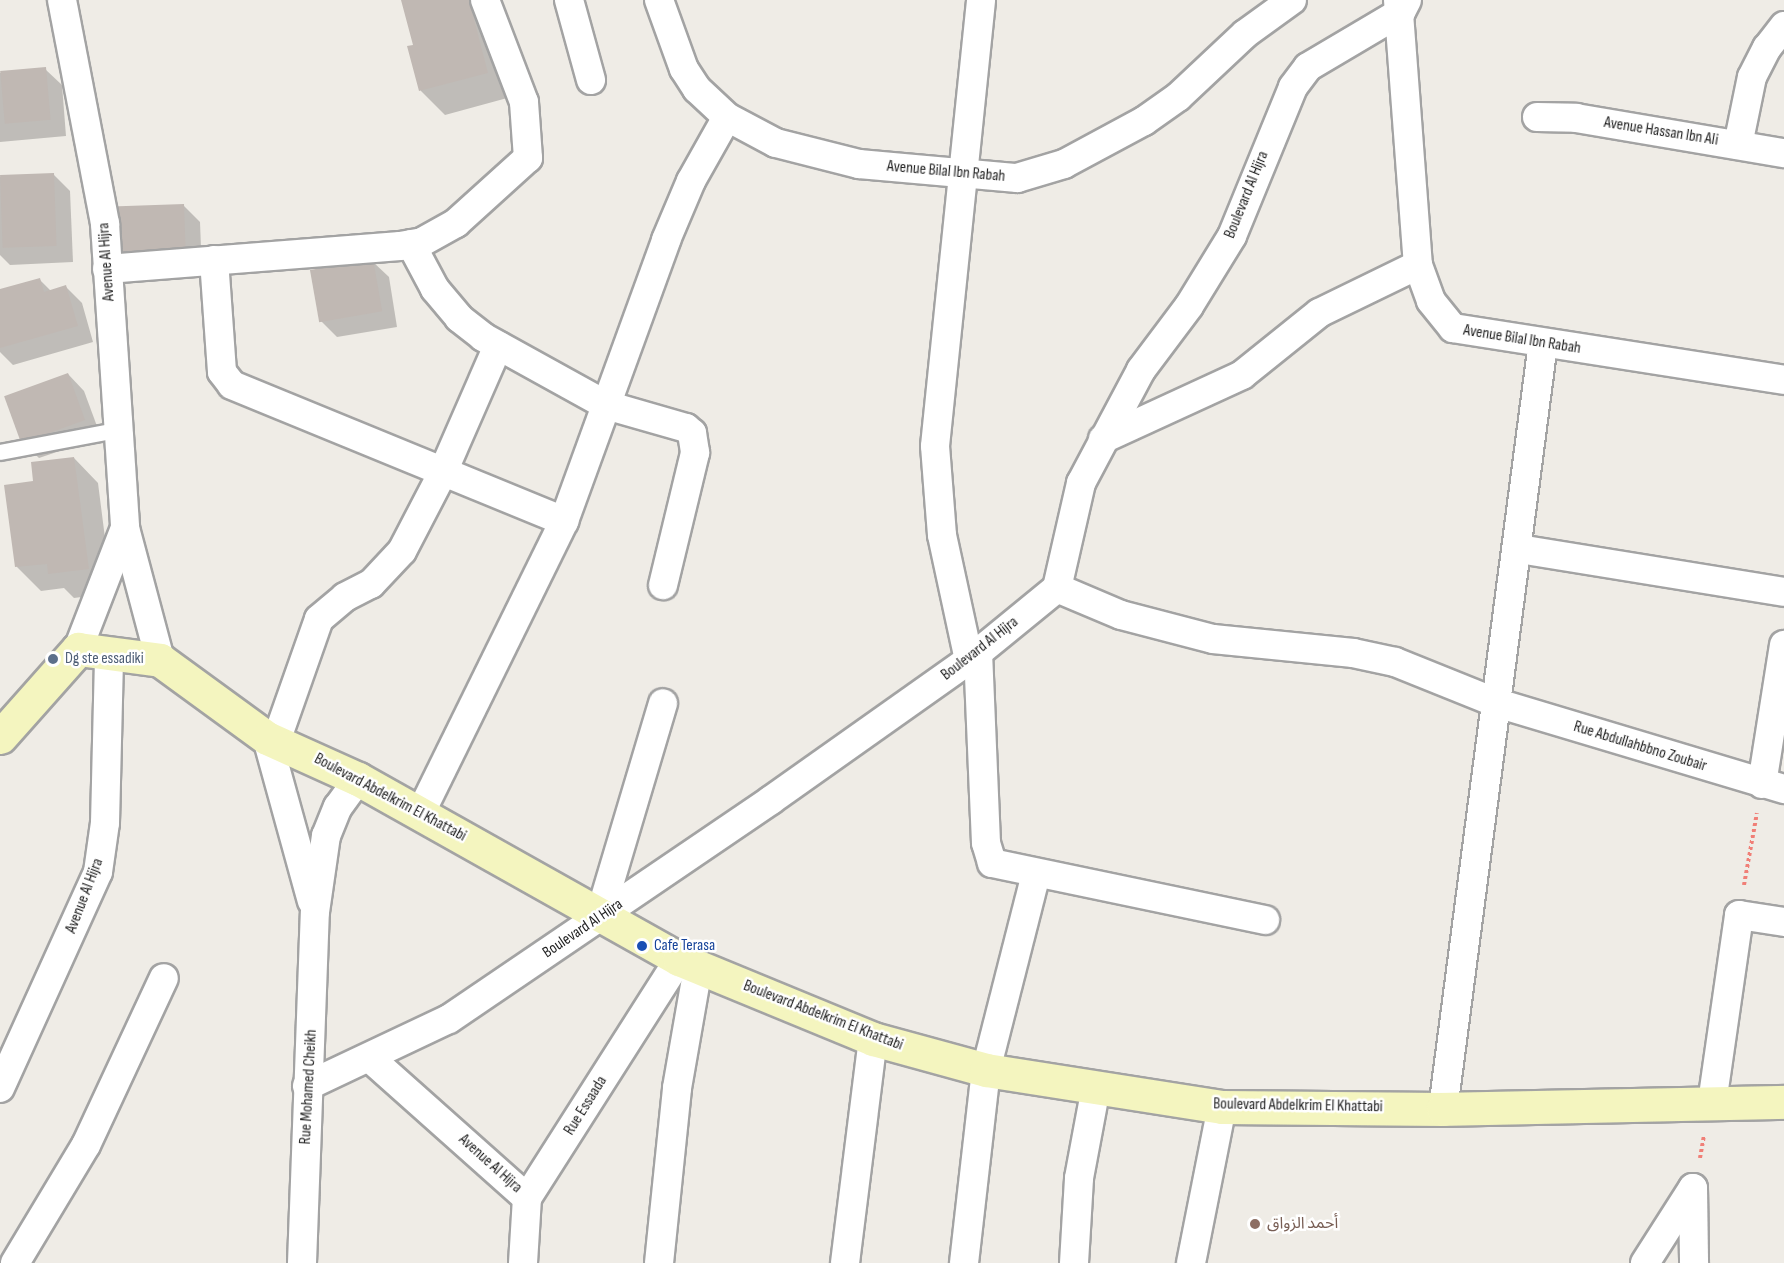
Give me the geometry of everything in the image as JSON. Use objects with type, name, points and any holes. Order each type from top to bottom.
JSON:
[{"type":"street","name":"Avenue Al Hijra","points":[[62,0],[89,128],[105,224],[125,528],[160,660]]},
{"type":"street","points":[[107,269],[411,244],[456,223],[528,158],[524,102],[485,0]]},
{"type":"street","points":[[569,0],[591,80]]},
{"type":"street","name":"Avenue Bilal Ibn Rabah","points":[[659,0],[684,69],[697,89],[727,117],[776,143],[849,161],[964,176],[1017,178],[1064,164],[1099,146],[1178,97],[1245,34],[1292,0]]},
{"type":"street","points":[[981,0],[964,176],[944,325],[935,446],[942,536],[973,656],[989,856],[1003,868],[1265,920]]},
{"type":"street","name":"Avenue Bilal Ibn Rabah","points":[[1402,4],[1418,265],[1431,301],[1453,328],[1543,344],[1784,380]]},
{"type":"street","name":"Boulevard Al Hijra","points":[[307,1086],[371,1059],[448,1019],[599,918],[973,656],[1057,588],[1081,483],[1141,370],[1189,306],[1232,236],[1293,87],[1308,67],[1402,4]]},
{"type":"street","points":[[1738,145],[1752,77],[1767,48],[1784,26]]},
{"type":"street","points":[[420,814],[564,521],[666,240],[691,181],[727,117]]},
{"type":"street","name":"Avenue Hassan Ibn Ali","points":[[1537,117],[1576,118],[1784,153]]},
{"type":"street","points":[[411,244],[435,289],[459,318],[498,346],[606,405],[686,428],[694,438],[695,453],[663,585]]},
{"type":"street","points":[[214,260],[222,372],[232,385],[442,474],[564,521]]},
{"type":"street","points":[[1103,440],[1242,375],[1319,313],[1418,265]]},
{"type":"street","points":[[1443,1109],[1519,549],[1543,344]]},
{"type":"street","points":[[272,740],[319,618],[386,570],[402,551],[442,474],[498,346]]},
{"type":"street","name":"Avenue Al Hijra","points":[[0,1088],[98,872],[105,823],[94,651],[125,528]]},
{"type":"street","points":[[1519,549],[1784,592]]},
{"type":"street","name":"Rue Abdullahbbno Zoubair","points":[[1057,588],[1121,615],[1190,634],[1353,653],[1395,662],[1497,703],[1773,786]]},
{"type":"street","points":[[1773,786],[1784,645]]},
{"type":"street","points":[[0,737],[94,651],[160,660]]},
{"type":"street","name":"Boulevard Abdelkrim El Khattabi","points":[[160,660],[272,740],[358,779],[599,918],[689,963],[873,1039],[986,1070],[1222,1107],[1443,1109],[1784,1102]]},
{"type":"street","points":[[599,918],[663,703]]},
{"type":"street","name":"Rue Mohamed Cheikh","points":[[272,740],[315,912]]},
{"type":"street","name":"Rue Mohamed Cheikh","points":[[302,1263],[315,912],[326,836],[338,807],[358,779]]},
{"type":"street","points":[[964,1263],[986,1070],[1036,874]]},
{"type":"street","points":[[1712,1103],[1739,915],[1784,922]]},
{"type":"street","points":[[659,1263],[689,963]]},
{"type":"street","name":"Rue Essaada","points":[[523,1263],[527,1198],[689,963]]},
{"type":"street","points":[[15,1263],[86,1145],[164,978]]},
{"type":"street","points":[[844,1263],[873,1039]]},
{"type":"street","name":"Avenue Al Hijra","points":[[371,1059],[527,1198]]},
{"type":"street","points":[[1074,1263],[1079,1178],[1096,1087]]},
{"type":"street","points":[[1191,1263],[1222,1107]]},
{"type":"street","points":[[1645,1263],[1693,1188]]},
{"type":"street","points":[[1693,1188],[1694,1263]]},
{"type":"lane","points":[[0,452],[117,430]]},
{"type":"path","points":[[1739,915],[1773,786]]},
{"type":"path","points":[[1693,1188],[1712,1103]]},
{"type":"building","points":[[401,0],[469,0],[488,73],[419,91],[407,46],[413,45]]},
{"type":"building","points":[[46,67],[51,120],[5,124],[0,71]]},
{"type":"building","points":[[54,173],[57,246],[3,248],[0,175]]},
{"type":"building","points":[[184,204],[186,258],[114,260],[112,207]]},
{"type":"building","points":[[373,259],[382,311],[319,322],[310,270]]},
{"type":"building","points":[[40,278],[44,292],[66,285],[78,326],[0,348],[0,289]]},
{"type":"building","points":[[68,373],[85,420],[21,443],[4,396]]},
{"type":"building","points":[[74,457],[89,569],[48,574],[47,564],[15,567],[4,485],[33,481],[31,462]]},
{"type":"place","name":"Dg ste essadiki","points":[[53,659]]},
{"type":"place","name":"Cafe Terasa","points":[[642,946]]},
{"type":"place","name":"أحمد الزواق","points":[[1255,1224]]}]
